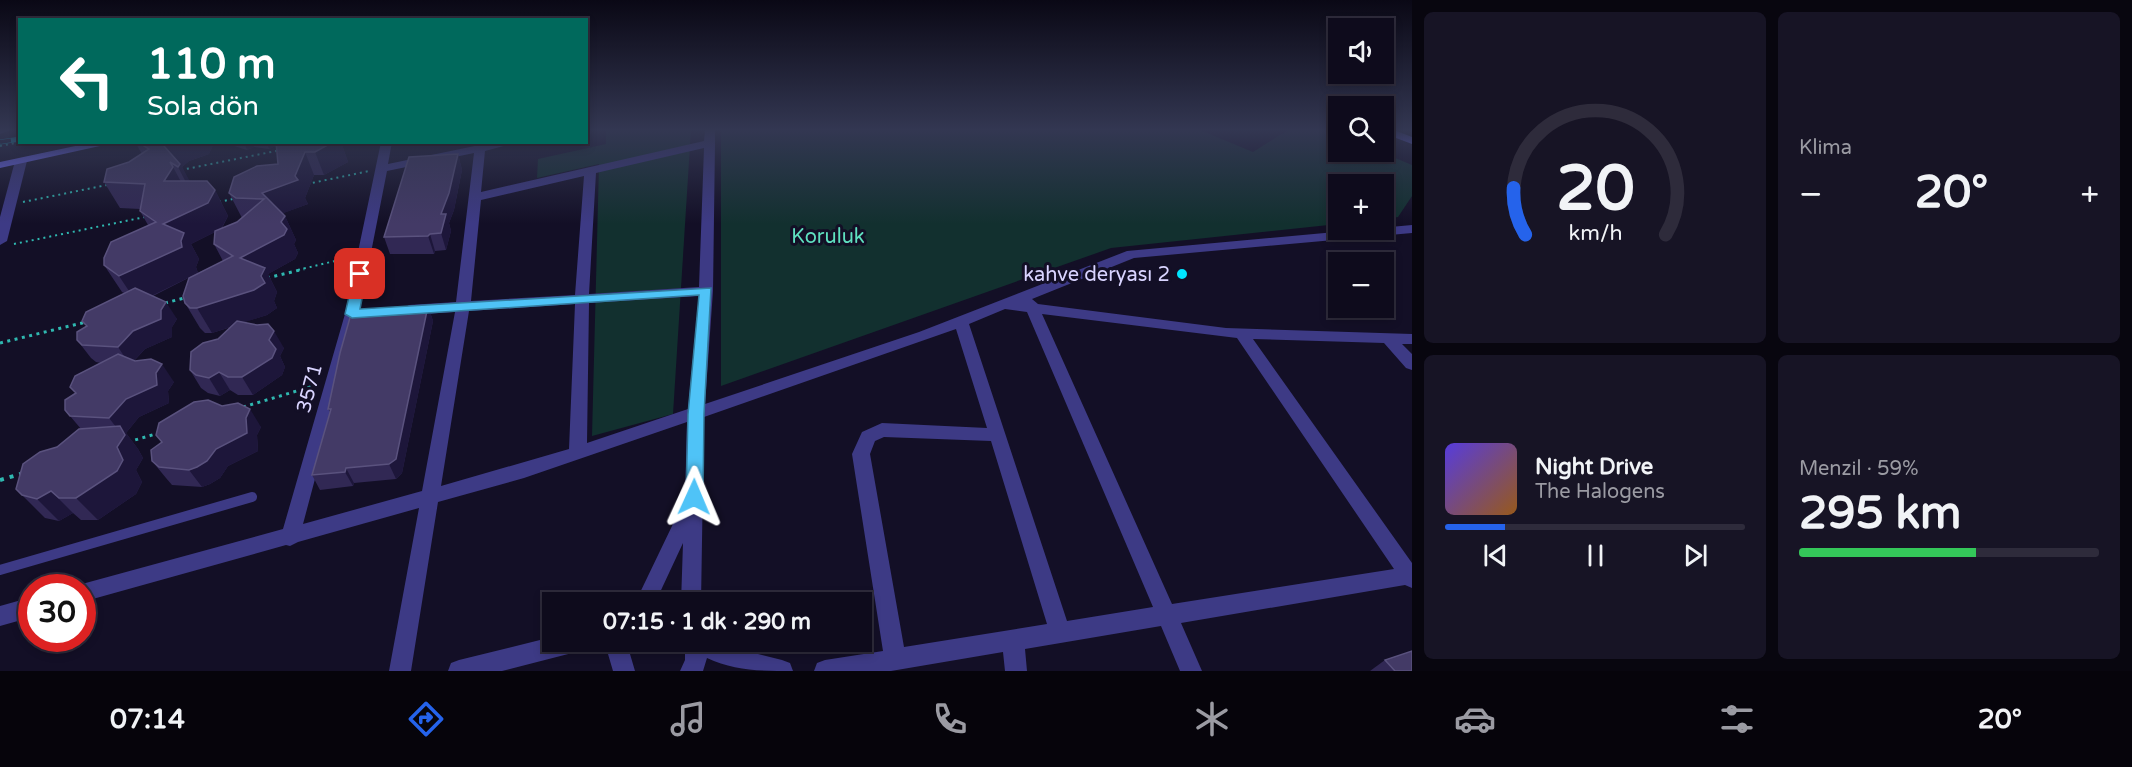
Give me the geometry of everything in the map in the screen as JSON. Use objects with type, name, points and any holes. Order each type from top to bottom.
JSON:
[{"type":"main road","points":[[0,165],[15,161]]},
{"type":"street","points":[[6,242],[9,205],[21,161]]},
{"type":"street","name":"3571","points":[[290,538],[333,380],[358,313],[364,254],[383,161]]},
{"type":"street","points":[[382,169],[420,161]]},
{"type":"street","points":[[400,671],[432,497],[463,306],[479,161]]},
{"type":"street","points":[[477,197],[624,161]]},
{"type":"street","points":[[691,592],[696,414],[706,291],[709,161]]},
{"type":"street","points":[[578,453],[582,299],[590,171]]},
{"type":"street","points":[[1030,302],[1132,254],[1412,229]]},
{"type":"street","points":[[396,311],[706,291]]},
{"type":"street","points":[[1030,302],[1191,671]]},
{"type":"street","points":[[96,589],[290,538],[578,453],[696,414],[961,321],[1003,304],[1030,302],[1242,334],[1412,339]]},
{"type":"street","points":[[961,321],[1060,632]]},
{"type":"street","points":[[836,670],[1013,639],[1411,576],[1242,334]]},
{"type":"street","points":[[1389,339],[1412,364]]},
{"type":"street","points":[[895,659],[861,454],[868,437],[882,430],[998,435]]},
{"type":"street","points":[[650,592],[694,497]]},
{"type":"street","points":[[0,615],[18,610]]},
{"type":"street","points":[[1013,639],[1016,671]]},
{"type":"street","points":[[459,671],[542,650]]},
{"type":"street","points":[[620,652],[622,670]]},
{"type":"street","points":[[691,671],[696,662],[696,652]]},
{"type":"street","points":[[718,652],[726,657],[782,671]]},
{"type":"lane","points":[[0,570],[252,497]]},
{"type":"path","points":[[179,170],[221,161]]},
{"type":"path","points":[[301,185],[382,169]]},
{"type":"path","points":[[9,205],[111,184]]},
{"type":"path","points":[[208,204],[243,197]]},
{"type":"path","points":[[6,242],[150,216]]},
{"type":"path","points":[[262,279],[364,254]]},
{"type":"path","points":[[159,304],[194,296]]},
{"type":"path","points":[[0,343],[91,321]]},
{"type":"path","points":[[233,410],[333,380]]},
{"type":"path","points":[[122,444],[167,430]]},
{"type":"path","points":[[0,480],[33,470]]},
{"type":"green space","points":[[538,161],[689,161],[673,414],[592,436],[599,164],[537,178]]},
{"type":"green space","name":"Koruluk","points":[[721,161],[1403,161],[1412,165],[1412,196],[1398,217],[1394,218],[1394,174],[1328,174],[1328,225],[1111,248],[721,386]]},
{"type":"building","points":[[178,161],[180,164],[178,167],[170,162],[173,167],[164,181],[207,181],[215,190],[208,203],[163,224],[184,233],[181,241],[182,247],[119,276],[104,265],[104,258],[111,242],[156,222],[140,211],[145,184],[104,182],[107,169],[129,162]]},
{"type":"building","points":[[278,161],[301,161],[295,176],[298,180],[262,193],[285,216],[281,222],[287,229],[284,235],[240,258],[265,268],[261,276],[265,283],[254,290],[197,308],[190,308],[183,296],[189,278],[233,256],[214,244],[215,231],[237,222],[264,199],[236,198],[229,193],[234,177],[257,166],[278,164]]},
{"type":"building","points":[[408,161],[456,161],[449,193],[441,214],[446,214],[441,233],[428,236],[384,237]]},
{"type":"building","points":[[135,288],[166,302],[161,310],[161,319],[133,331],[118,347],[82,345],[77,340],[77,332],[87,326],[82,321],[86,312]]},
{"type":"building","points":[[428,306],[396,459],[389,464],[346,468],[345,472],[312,475],[331,409],[328,409],[351,314]]},
{"type":"building","points":[[237,321],[257,325],[268,324],[274,331],[269,340],[276,349],[272,358],[242,377],[228,377],[219,372],[209,378],[196,375],[190,370],[191,352],[203,343],[218,339]]},
{"type":"building","points":[[118,354],[135,361],[151,359],[162,364],[156,373],[157,385],[126,399],[109,418],[70,416],[65,410],[65,400],[76,393],[70,387],[75,376]]},
{"type":"building","points":[[208,400],[222,406],[238,403],[250,409],[246,418],[247,433],[216,449],[207,461],[197,467],[189,470],[159,467],[152,461],[151,450],[162,442],[156,435],[159,423],[194,402]]},
{"type":"building","points":[[120,426],[125,435],[117,447],[123,460],[117,471],[76,498],[59,498],[51,491],[37,499],[22,495],[16,489],[23,464],[40,452],[57,447],[79,429]]},
{"type":"building","points":[[1412,651],[1412,671],[1395,671],[1385,660]]},
{"type":"place","name":"kahve deryası 2","points":[[1182,274]]},
{"type":"route","points":[[360,274],[352,314],[706,291],[696,414],[694,497]]}]
